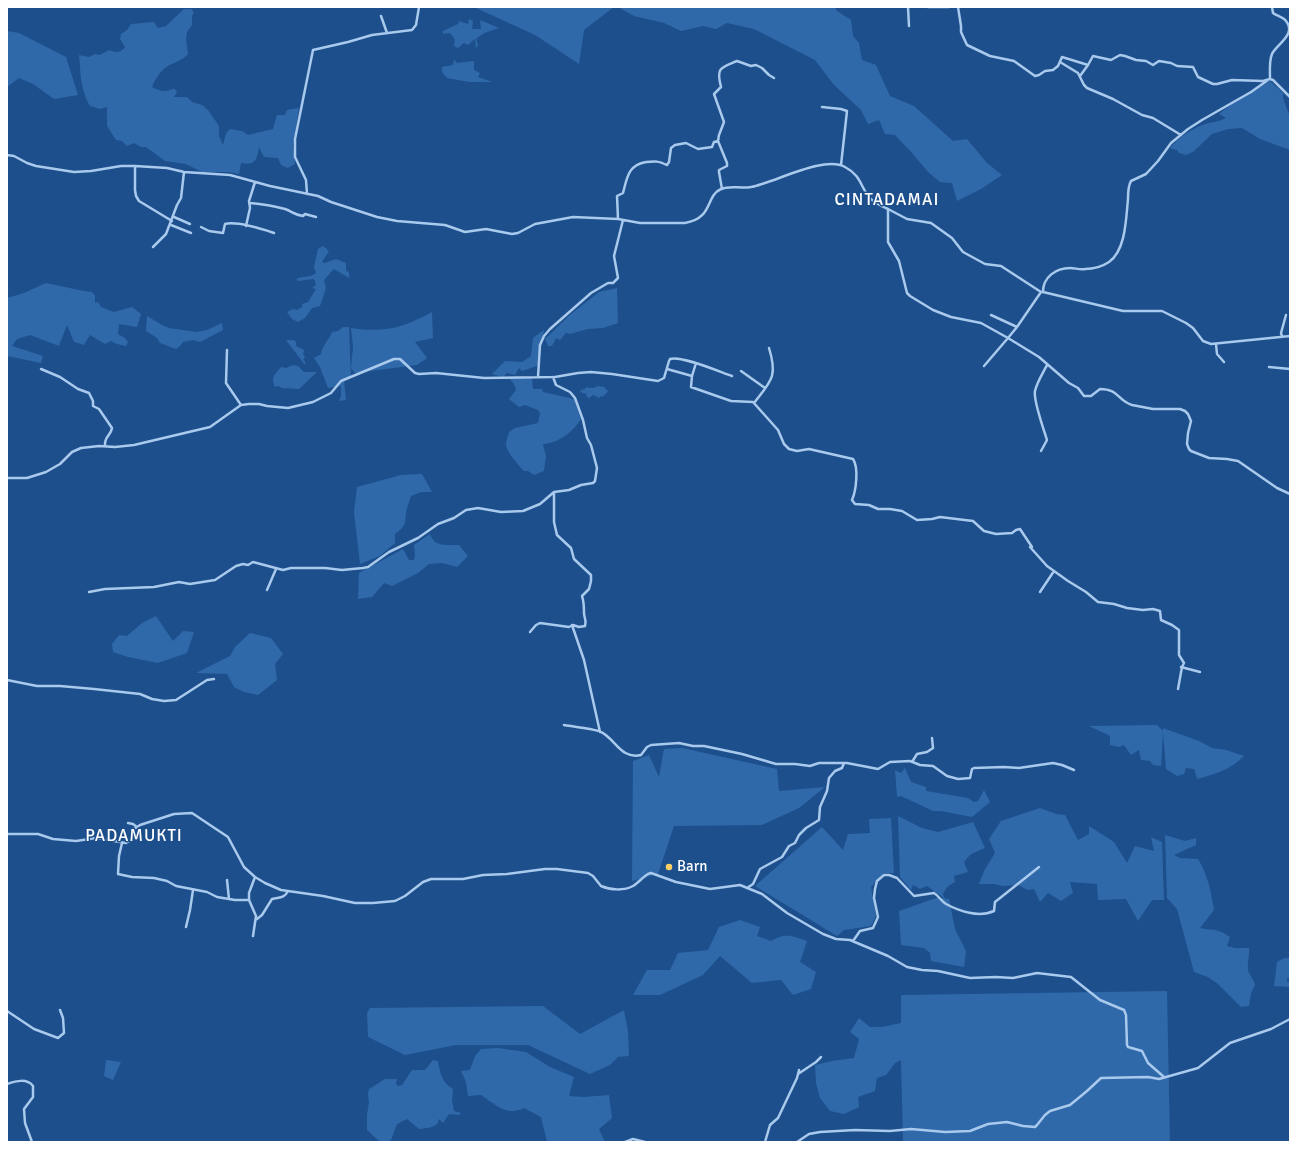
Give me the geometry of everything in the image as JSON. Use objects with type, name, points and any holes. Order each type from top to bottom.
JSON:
[{"type":"street","points":[[307,194],[306,180],[296,157],[295,139],[313,50],[372,35],[412,30],[415,28],[417,22],[419,7]]},
{"type":"street","points":[[908,7],[909,26]]},
{"type":"street","points":[[928,7],[949,7]]},
{"type":"street","points":[[958,7],[961,32],[967,45],[990,56],[1014,61],[1035,76],[1044,72],[1053,71],[1058,66],[1059,62],[1062,62],[1078,73],[1087,88],[1115,100],[1143,116],[1153,118],[1181,134]]},
{"type":"street","points":[[1269,80],[1270,58],[1275,50],[1288,37],[1290,31],[1289,22],[1273,13],[1272,7]]},
{"type":"street","points":[[381,16],[387,33]]},
{"type":"street","points":[[1080,76],[1088,65],[1092,56],[1111,60],[1120,55],[1153,64],[1159,61],[1171,63],[1177,66],[1193,67],[1198,77],[1213,84],[1219,84],[1232,80],[1273,80],[1290,97]]},
{"type":"street","points":[[1058,66],[1061,58],[1064,57],[1088,65]]},
{"type":"street","points":[[722,189],[719,172],[727,166],[727,164],[718,141],[718,136],[724,122],[714,94],[721,87],[718,74],[720,70],[737,61],[751,66],[756,65],[774,78]]},
{"type":"street","points":[[984,366],[1017,327],[1042,292],[1048,278],[1054,271],[1070,268],[1085,270],[1109,262],[1115,256],[1124,232],[1130,183],[1132,179],[1146,174],[1171,143],[1181,134],[1269,80]]},
{"type":"street","points":[[822,108],[841,109],[847,111],[844,150],[841,165]]},
{"type":"street","points":[[618,219],[617,198],[623,193],[627,176],[633,167],[640,163],[657,160],[667,165],[669,162],[671,148],[675,145],[688,144],[698,149],[702,149],[712,147],[714,142],[718,141]]},
{"type":"street","points":[[7,155],[14,156],[27,164],[74,172],[91,172],[120,166],[135,166],[167,168],[184,172],[230,175],[318,196],[354,210],[396,221],[445,225],[465,232],[486,229],[512,234],[518,233],[535,224],[573,217],[618,219],[640,223],[692,222],[706,212],[714,196],[722,189],[737,186],[750,188],[822,166],[832,164],[841,165],[851,170],[871,199],[907,220],[931,223],[952,238],[960,249],[968,254],[985,264],[1001,266],[1042,292],[1123,311],[1162,312],[1186,323],[1195,330],[1205,342],[1216,344],[1290,336]]},
{"type":"street","points":[[135,166],[136,196],[139,201],[172,221]]},
{"type":"street","points":[[153,247],[166,235],[174,217],[177,205],[182,198],[184,172]]},
{"type":"street","points":[[246,226],[255,182]]},
{"type":"street","points":[[250,203],[273,206],[286,210],[297,216],[308,214],[316,217]]},
{"type":"street","points":[[888,209],[888,242],[899,261],[907,293],[910,296],[933,310],[951,317],[981,323],[1008,338],[1038,357],[1068,383],[1078,388],[1084,396],[1091,396],[1100,389],[1109,389],[1132,405],[1153,409],[1180,409],[1185,411],[1191,421],[1188,433],[1188,444],[1191,451],[1209,458],[1238,461],[1277,488],[1290,494]]},
{"type":"street","points":[[174,217],[190,224]]},
{"type":"street","points":[[538,377],[540,345],[550,328],[591,293],[618,278],[614,260],[615,249],[623,220]]},
{"type":"street","points":[[200,227],[208,231],[219,233],[224,232],[224,225],[227,223],[274,233]]},
{"type":"street","points":[[170,225],[191,232]]},
{"type":"street","points":[[991,314],[1017,327]]},
{"type":"street","points":[[1282,336],[1281,333],[1286,315]]},
{"type":"street","points":[[1216,344],[1217,354],[1224,362]]},
{"type":"street","points":[[754,403],[772,377],[774,368],[773,359],[769,348]]},
{"type":"street","points":[[227,350],[226,383],[241,405]]},
{"type":"street","points":[[7,478],[23,478],[42,474],[60,464],[75,450],[96,446],[115,447],[134,445],[210,426],[241,405],[259,404],[288,408],[313,402],[332,393],[341,381],[348,377],[373,369],[394,359],[400,359],[415,373],[419,374],[436,373],[484,378],[553,377],[591,372],[658,381],[664,378],[669,361],[672,358],[696,363],[732,376]]},
{"type":"street","points":[[696,363],[692,376],[691,387],[731,401],[750,401],[754,403],[778,430],[784,444],[789,449],[797,451],[809,449],[851,458],[854,460],[856,488],[852,501],[855,504],[877,509],[902,511],[917,520],[932,520],[940,517],[972,521],[984,531],[996,534],[1012,533],[1017,529],[1020,529],[1031,547],[1046,566],[1086,592],[1098,602],[1114,604],[1127,608],[1143,610],[1153,609],[1160,611],[1161,620],[1179,630],[1179,655],[1184,664],[1182,667],[1178,689]]},
{"type":"street","points":[[1041,451],[1046,444],[1046,438],[1035,393],[1047,365]]},
{"type":"street","points":[[1269,367],[1290,369]]},
{"type":"street","points":[[667,369],[692,376]]},
{"type":"street","points":[[41,370],[60,377],[78,389],[90,393],[93,406],[99,409],[112,428],[110,433],[105,438],[105,446]]},
{"type":"street","points":[[741,371],[765,388]]},
{"type":"street","points":[[89,592],[105,589],[154,587],[180,582],[190,584],[215,580],[236,566],[243,564],[248,565],[253,562],[283,570],[290,568],[325,568],[342,570],[364,568],[368,567],[389,552],[418,538],[438,524],[454,518],[466,510],[476,508],[501,512],[523,511],[535,507],[554,492],[593,483],[597,470],[574,396],[556,385],[553,377]]},
{"type":"street","points":[[530,632],[536,624],[540,623],[569,627],[572,625],[579,627],[586,625],[584,614],[585,606],[582,596],[589,589],[591,578],[590,573],[574,559],[571,548],[557,535],[554,522],[554,492]]},
{"type":"street","points":[[267,590],[276,569]]},
{"type":"street","points":[[1040,592],[1054,571]]},
{"type":"street","points":[[572,625],[584,660],[600,732]]},
{"type":"street","points":[[1182,667],[1200,672]]},
{"type":"street","points":[[7,680],[37,686],[60,686],[140,694],[152,699],[164,701],[176,700],[208,680],[214,679]]},
{"type":"street","points":[[564,725],[600,732],[626,754],[633,755],[641,755],[650,745],[679,743],[742,754],[773,764],[810,766],[818,763],[844,763],[878,769],[890,762],[912,762],[920,765],[933,766],[944,775],[960,779],[970,778],[972,769],[974,768],[1019,768],[1053,763],[1074,770]]},
{"type":"street","points":[[912,762],[917,754],[927,752],[933,748],[932,738]]},
{"type":"street","points":[[746,888],[753,884],[760,869],[781,858],[789,846],[795,843],[799,835],[806,828],[819,820],[820,808],[827,791],[829,778],[835,771],[842,768],[844,763]]},
{"type":"street","points":[[7,834],[38,834],[53,839],[76,841],[96,838],[122,843],[130,842],[134,829],[137,827],[174,814],[192,813],[218,832],[228,837],[244,867],[254,877],[276,888],[355,903],[385,902],[400,899],[423,882],[431,879],[463,879],[484,875],[507,874],[545,869],[588,873],[593,876],[600,886],[612,889],[623,889],[632,886],[651,873],[676,882],[710,889],[737,885],[762,894],[786,913],[823,934],[853,941],[888,956],[907,967],[938,971],[965,978],[1008,978],[1037,973],[1071,977],[1100,1000],[1124,1010],[1126,1015],[1128,1047],[1142,1051],[1148,1063],[1164,1077]]},
{"type":"street","points":[[128,823],[134,824],[137,827]]},
{"type":"street","points":[[122,843],[119,856],[118,874],[167,881],[176,886],[207,892],[217,897],[249,900]]},
{"type":"street","points":[[853,941],[860,931],[871,929],[874,926],[878,916],[874,900],[875,885],[884,875],[897,878],[914,896],[934,893],[945,904],[955,909],[972,914],[994,911],[995,902],[1039,868]]},
{"type":"street","points":[[253,936],[256,919],[249,900],[249,893],[254,877]]},
{"type":"street","points":[[227,880],[228,899]]},
{"type":"street","points":[[186,927],[193,890]]},
{"type":"street","points":[[256,919],[262,915],[272,899],[286,896],[288,891]]},
{"type":"street","points":[[7,1011],[34,1029],[58,1038],[64,1033],[63,1018],[60,1010]]},
{"type":"street","points":[[797,1142],[809,1134],[820,1132],[855,1130],[890,1131],[911,1129],[946,1132],[970,1131],[988,1124],[1007,1122],[1035,1127],[1050,1111],[1070,1105],[1101,1078],[1148,1077],[1159,1079],[1198,1068],[1230,1043],[1271,1029],[1290,1019]]},
{"type":"street","points":[[765,1142],[770,1125],[780,1114],[798,1072],[816,1062],[821,1057]]},
{"type":"street","points":[[7,1084],[24,1081],[30,1082],[33,1086],[33,1097],[24,1109],[25,1124],[32,1142]]},
{"type":"street","points":[[625,1142],[633,1139],[645,1142]]},
{"type":"shaded area","points":[[474,7],[614,7],[584,30],[579,64],[535,35]]},
{"type":"shaded area","points":[[618,7],[835,7],[837,11],[851,20],[853,36],[859,43],[862,60],[876,65],[890,96],[914,106],[953,141],[967,139],[987,163],[1002,175],[981,189],[957,201],[952,183],[940,182],[928,172],[895,135],[885,134],[879,120],[868,124],[861,110],[834,85],[815,60],[754,29],[727,23],[716,29],[703,26],[681,31],[664,23],[634,16]]},
{"type":"shaded area","points":[[184,9],[191,9],[194,12],[192,16],[192,25],[187,32],[186,39],[188,54],[181,60],[163,70],[152,87],[163,91],[175,89],[177,92],[174,97],[187,97],[192,102],[202,105],[208,110],[219,126],[219,136],[223,145],[226,133],[230,129],[242,131],[248,135],[273,129],[277,115],[285,115],[287,110],[299,108],[293,145],[295,164],[288,168],[281,165],[278,158],[264,157],[259,147],[255,161],[246,164],[241,163],[239,174],[229,172],[202,172],[186,164],[165,161],[146,147],[141,147],[134,143],[127,146],[122,141],[116,140],[107,126],[107,107],[100,109],[90,106],[84,93],[79,55],[89,57],[95,54],[100,55],[109,50],[116,52],[120,51],[125,47],[120,39],[121,34],[127,30],[131,24],[154,22],[158,28],[166,26]]},
{"type":"shaded area","points":[[469,19],[473,21],[472,29],[481,29],[480,20],[499,28],[484,33],[476,39],[478,45],[476,49],[475,39],[468,45],[464,43],[458,48],[454,46],[455,40],[450,33],[443,34],[443,31],[458,24],[459,21],[468,24]]},
{"type":"shaded area","points":[[7,31],[19,33],[66,57],[78,95],[54,99],[33,84],[19,78],[7,87]]},
{"type":"shaded area","points":[[454,59],[457,63],[474,61],[474,70],[480,73],[478,77],[492,82],[469,82],[447,78],[442,72],[442,67],[453,65]]},
{"type":"shaded area","points":[[1270,81],[1283,93],[1283,98],[1290,117],[1290,150],[1260,139],[1242,128],[1228,129],[1212,134],[1193,152],[1186,155],[1170,148],[1181,137],[1196,128],[1226,118],[1219,114],[1232,104]]},
{"type":"shaded area","points":[[323,246],[329,251],[322,262],[325,263],[336,259],[346,263],[346,271],[349,272],[349,278],[334,269],[324,280],[326,288],[320,306],[312,308],[305,318],[298,322],[292,319],[287,312],[293,309],[297,310],[302,307],[302,304],[308,302],[316,289],[312,288],[316,285],[314,279],[298,281],[296,279],[311,276],[316,273],[314,267],[318,249]]},
{"type":"shaded area","points":[[46,283],[92,292],[95,296],[95,303],[98,302],[101,307],[114,312],[132,307],[141,314],[137,327],[119,324],[118,334],[125,338],[128,342],[126,346],[111,341],[105,344],[90,335],[84,345],[74,342],[67,325],[59,346],[30,335],[17,339],[12,346],[43,356],[41,363],[7,356],[7,298],[24,293]]},
{"type":"shaded area","points":[[617,288],[618,323],[603,328],[588,329],[570,334],[566,333],[560,340],[556,338],[552,346],[548,346],[545,339],[571,314],[599,292]]},
{"type":"shaded area","points":[[432,312],[433,338],[415,342],[427,358],[417,365],[355,373],[351,368],[353,347],[351,328],[374,330],[393,328],[412,322]]},
{"type":"shaded area","points":[[147,316],[169,328],[197,332],[207,330],[222,323],[223,330],[200,342],[193,340],[183,342],[176,349],[160,343],[157,338],[146,331]]},
{"type":"shaded area","points":[[343,327],[349,327],[351,378],[344,380],[346,400],[339,401],[341,396],[341,386],[328,388],[320,367],[314,358],[321,354],[323,347],[332,332],[338,331]]},
{"type":"shaded area","points":[[544,330],[537,366],[522,371],[519,368],[515,375],[507,373],[503,377],[492,374],[505,361],[522,362],[531,356],[533,338]]},
{"type":"shaded area","points":[[286,340],[294,340],[296,342],[296,346],[304,350],[303,354],[305,357],[303,360],[305,361],[305,365]]},
{"type":"shaded area","points":[[293,365],[298,366],[304,372],[317,372],[299,389],[282,388],[279,386],[275,387],[273,379],[281,367],[286,368]]},
{"type":"shaded area","points":[[509,378],[532,378],[533,389],[542,389],[543,392],[574,399],[581,419],[565,436],[555,442],[543,444],[546,456],[544,471],[534,475],[528,471],[524,471],[508,451],[506,443],[509,432],[515,428],[538,423],[540,413],[538,410],[525,405],[519,407],[509,399],[516,390],[514,384]]},
{"type":"shaded area","points":[[597,386],[605,387],[606,390],[608,390],[603,397],[601,396],[599,398],[593,395],[589,398],[586,396],[587,394],[580,392],[586,387],[594,388]]},
{"type":"shaded area","points":[[422,474],[432,492],[421,492],[411,496],[404,526],[395,534],[395,543],[380,556],[360,564],[354,512],[357,487],[401,475]]},
{"type":"shaded area","points":[[430,534],[434,541],[438,543],[445,545],[459,545],[468,556],[457,567],[442,563],[429,564],[418,573],[392,586],[384,583],[372,597],[358,599],[359,573],[403,549],[409,560],[414,560],[414,545]]},
{"type":"shaded area","points":[[156,616],[173,641],[183,631],[194,632],[187,653],[158,663],[128,657],[113,652],[112,644],[119,635],[127,636],[142,623]]},
{"type":"shaded area","points":[[250,633],[271,638],[283,654],[275,664],[277,680],[258,695],[244,692],[234,687],[227,674],[196,673],[230,656],[235,647]]},
{"type":"shaded area","points":[[1157,725],[1163,731],[1163,728],[1199,741],[1212,748],[1226,750],[1244,756],[1234,765],[1209,776],[1197,779],[1194,769],[1186,768],[1184,774],[1177,776],[1166,769],[1163,732],[1161,766],[1153,765],[1150,761],[1141,760],[1139,750],[1131,755],[1124,745],[1119,747],[1110,745],[1110,736],[1089,726]]},
{"type":"shaded area","points":[[682,748],[777,769],[779,791],[825,787],[799,808],[762,825],[674,826],[658,874],[632,881],[633,761],[649,755],[659,777],[664,749]]},
{"type":"shaded area","points":[[905,768],[911,782],[926,787],[926,791],[968,798],[974,802],[978,801],[984,790],[990,802],[972,817],[941,811],[933,811],[901,796],[897,797],[895,770],[901,773]]},
{"type":"shaded area","points":[[1040,808],[1056,814],[1065,815],[1078,840],[1089,834],[1089,826],[1114,842],[1127,863],[1135,846],[1154,851],[1151,837],[1162,842],[1164,900],[1152,900],[1138,921],[1126,899],[1098,900],[1097,884],[1070,882],[1073,893],[1061,901],[1048,893],[1040,902],[1034,889],[1028,890],[1018,885],[1003,886],[994,884],[979,884],[984,871],[995,853],[989,839],[1001,821]]},
{"type":"shaded area","points":[[898,816],[922,828],[938,832],[973,822],[985,848],[971,854],[964,862],[968,872],[954,876],[955,882],[947,887],[943,894],[945,899],[949,899],[955,929],[966,951],[964,967],[931,961],[930,953],[924,948],[901,945],[899,911],[936,898],[944,898],[927,886],[920,889],[913,885],[911,890],[900,877]]},
{"type":"shaded area","points":[[891,818],[894,873],[884,873],[871,887],[876,916],[871,926],[844,930],[837,936],[755,886],[822,827],[843,850],[848,834],[870,833],[869,819]]},
{"type":"shaded area","points":[[1165,835],[1185,841],[1196,838],[1196,845],[1174,855],[1180,858],[1198,859],[1207,877],[1214,910],[1200,928],[1219,931],[1226,934],[1230,937],[1227,946],[1235,948],[1249,948],[1248,970],[1255,985],[1251,993],[1249,1006],[1241,1007],[1218,984],[1208,977],[1194,972],[1177,909],[1167,898]]},
{"type":"shaded area","points":[[740,920],[760,927],[757,936],[771,941],[781,936],[793,936],[807,941],[800,962],[816,972],[811,989],[793,995],[781,980],[752,983],[720,956],[703,975],[660,995],[633,995],[647,970],[670,970],[678,953],[708,950],[719,927]]},
{"type":"shaded area","points":[[1284,958],[1290,958],[1290,977],[1287,979],[1287,982],[1290,983],[1290,987],[1274,986],[1277,962]]},
{"type":"shaded area","points":[[1167,991],[1170,1142],[903,1142],[901,1060],[895,1063],[886,1075],[877,1078],[875,1091],[858,1097],[859,1107],[844,1114],[830,1111],[820,1098],[816,1083],[815,1065],[854,1058],[859,1039],[850,1032],[859,1018],[870,1027],[882,1027],[901,1023],[901,995]]},
{"type":"shaded area","points":[[543,1006],[580,1034],[624,1010],[628,1032],[629,1056],[618,1057],[610,1065],[590,1074],[528,1045],[456,1045],[405,1055],[368,1037],[367,1013],[370,1008]]},
{"type":"shaded area","points":[[498,1048],[526,1052],[550,1067],[574,1077],[569,1096],[583,1097],[609,1095],[612,1118],[599,1129],[605,1142],[547,1142],[541,1117],[524,1108],[512,1111],[506,1110],[481,1095],[468,1096],[466,1082],[461,1071],[470,1070],[475,1056],[481,1049]]},
{"type":"shaded area","points":[[106,1060],[121,1062],[113,1080],[104,1076]]},
{"type":"shaded area","points":[[433,1060],[438,1061],[444,1081],[453,1089],[452,1100],[454,1111],[461,1113],[459,1115],[449,1114],[443,1123],[439,1119],[437,1124],[429,1128],[419,1129],[407,1119],[397,1124],[391,1140],[380,1142],[367,1130],[369,1089],[385,1079],[397,1079],[396,1084],[398,1086],[402,1085],[412,1070],[425,1070]]},
{"type":"place","name":"Barn","points":[[669,867]]},
{"type":"district","name":"CINTADAMAI","points":[[887,201]]},
{"type":"district","name":"PADAMUKTI","points":[[134,837]]}]
